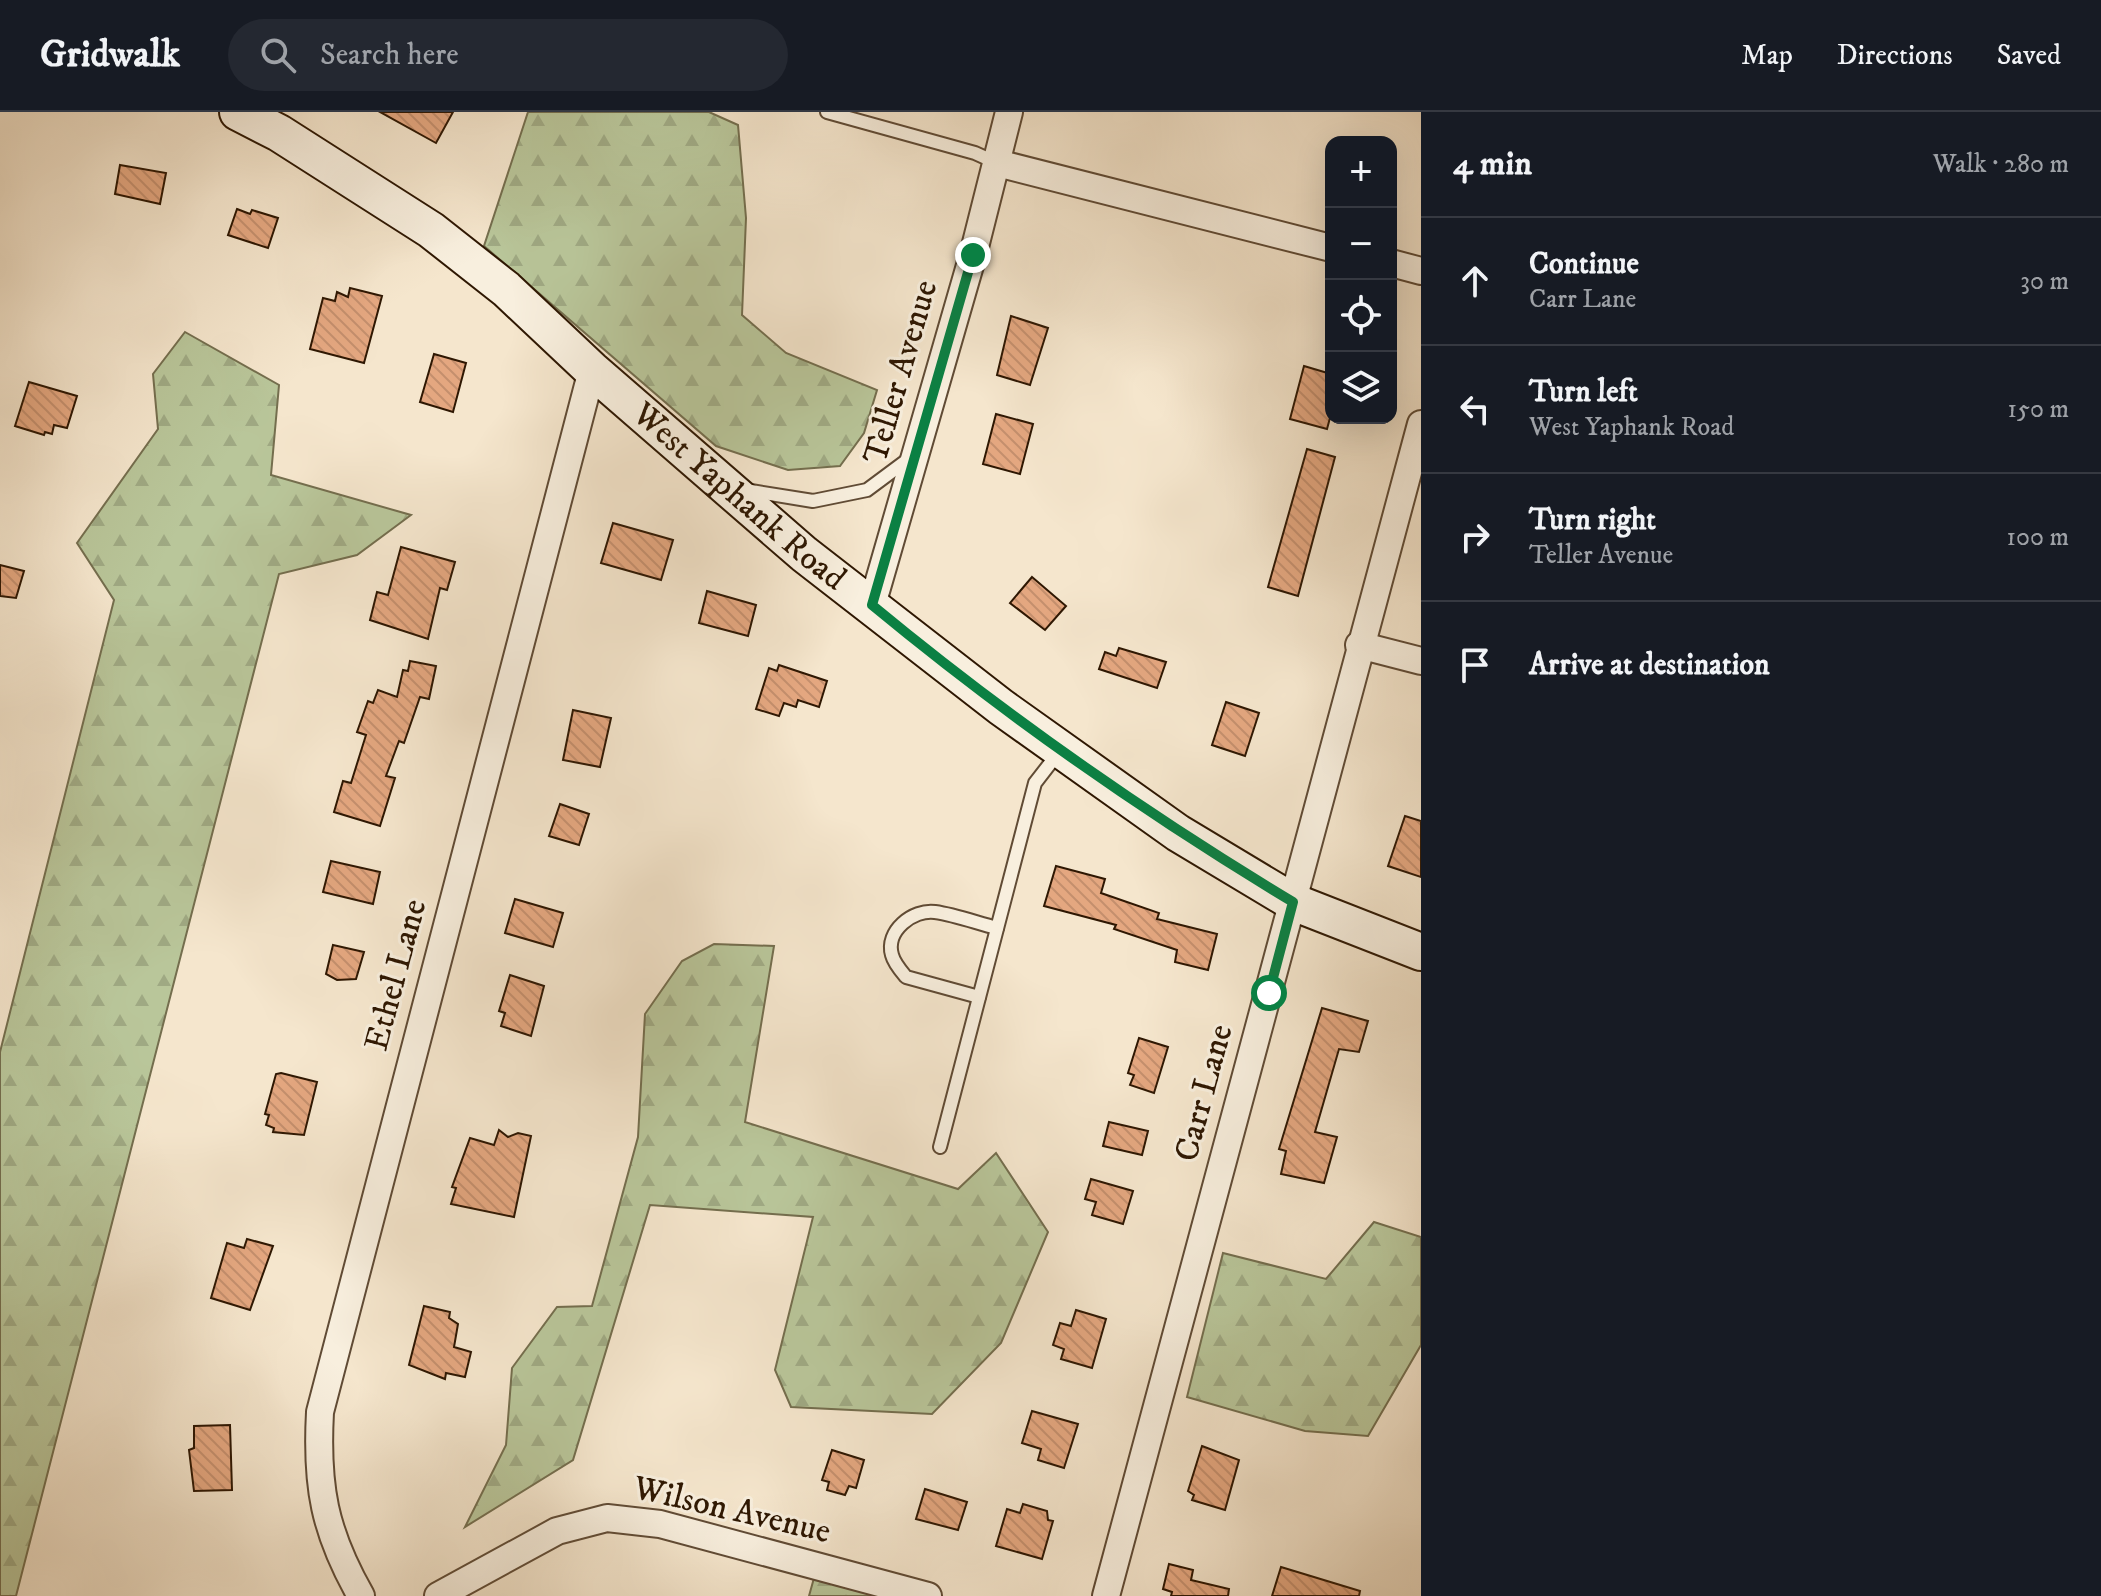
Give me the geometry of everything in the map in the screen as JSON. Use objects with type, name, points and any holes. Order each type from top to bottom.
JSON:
[{"type":"street","name":"West Yaphank Road","points":[[238,112],[279,133],[431,230],[506,289],[592,370],[804,554],[1061,750],[1178,833],[1293,902],[1421,952]]},
{"type":"street","name":"Teller Avenue","points":[[872,605],[1009,112]]},
{"type":"street","points":[[997,163],[1325,246]]},
{"type":"street","points":[[1397,265],[1421,271]]},
{"type":"street","name":"Ethel Lane","points":[[361,1596],[337,1554],[325,1512],[317,1463],[320,1412],[592,370]]},
{"type":"street","name":"Carr Lane","points":[[1106,1596],[1359,645],[1421,424]]},
{"type":"street","points":[[1359,645],[1421,661]]},
{"type":"street","name":"Wilson Avenue","points":[[438,1596],[557,1531],[607,1518],[660,1524],[928,1596]]},
{"type":"lane","points":[[827,112],[975,153],[997,163]]},
{"type":"lane","points":[[727,487],[813,501],[867,490],[916,453]]},
{"type":"lane","points":[[940,1147],[1035,783],[1061,750]]},
{"type":"lane","points":[[979,997],[906,977],[891,954],[892,941],[905,921],[918,913],[933,912],[997,928]]},
{"type":"green space","points":[[528,112],[709,112],[738,125],[746,218],[742,315],[786,353],[877,390],[864,433],[840,466],[788,470],[716,446],[484,246]]},
{"type":"green space","points":[[185,332],[279,385],[271,475],[411,515],[357,555],[279,574],[16,1596],[0,1596],[0,1052],[114,600],[77,543],[158,429],[153,374]]},
{"type":"green space","points":[[714,944],[774,946],[745,1122],[958,1189],[996,1153],[1048,1232],[1001,1343],[932,1414],[791,1407],[775,1370],[813,1217],[650,1205],[573,1460],[465,1527],[506,1445],[512,1368],[557,1307],[592,1306],[638,1137],[645,1014],[682,961]]},
{"type":"green space","points":[[1374,1222],[1421,1237],[1421,1345],[1368,1436],[1305,1431],[1187,1397],[1223,1253],[1326,1279]]},
{"type":"green space","points":[[814,1578],[880,1596],[809,1596]]},
{"type":"building","points":[[380,112],[453,112],[436,143]]},
{"type":"building","points":[[120,165],[166,173],[160,204],[115,194]]},
{"type":"building","points":[[237,209],[278,218],[268,248],[228,235]]},
{"type":"building","points":[[350,288],[382,296],[364,363],[310,349],[323,298],[335,301],[337,292],[348,297]]},
{"type":"building","points":[[1011,316],[1048,328],[1030,385],[997,375]]},
{"type":"building","points":[[434,354],[466,363],[453,412],[420,402]]},
{"type":"building","points":[[1304,366],[1325,372],[1327,429],[1290,419]]},
{"type":"building","points":[[29,382],[77,396],[67,428],[54,425],[52,434],[45,432],[44,435],[15,426]]},
{"type":"building","points":[[996,414],[1033,424],[1020,474],[983,464]]},
{"type":"building","points":[[1307,449],[1335,457],[1298,596],[1268,587]]},
{"type":"building","points":[[613,523],[673,540],[661,580],[601,563]]},
{"type":"building","points":[[401,547],[455,562],[447,590],[440,588],[428,639],[370,620],[377,592],[388,595]]},
{"type":"building","points":[[0,565],[24,571],[16,598],[0,596]]},
{"type":"building","points":[[1032,577],[1066,606],[1045,630],[1010,603]]},
{"type":"building","points":[[707,591],[756,605],[748,636],[699,623]]},
{"type":"building","points":[[1119,648],[1166,662],[1157,688],[1099,669],[1105,652],[1116,656]]},
{"type":"building","points":[[410,661],[436,666],[429,699],[420,697],[404,743],[399,741],[386,776],[395,778],[380,826],[334,812],[343,781],[351,783],[366,735],[357,732],[368,701],[373,703],[378,690],[397,697],[403,670],[408,671]]},
{"type":"building","points":[[779,665],[827,681],[819,707],[798,700],[796,707],[784,703],[779,716],[756,709],[769,668],[777,671]]},
{"type":"building","points":[[1226,702],[1259,713],[1245,756],[1212,745]]},
{"type":"building","points":[[573,710],[611,718],[600,767],[563,760]]},
{"type":"building","points":[[560,804],[589,814],[579,845],[549,836]]},
{"type":"building","points":[[1405,816],[1421,821],[1421,877],[1388,866]]},
{"type":"building","points":[[331,861],[380,872],[373,904],[323,892]]},
{"type":"building","points":[[1056,866],[1105,879],[1101,893],[1159,913],[1157,919],[1217,934],[1208,970],[1175,962],[1177,950],[1114,929],[1116,925],[1044,906]]},
{"type":"building","points":[[515,899],[563,913],[553,947],[505,933]]},
{"type":"building","points":[[333,945],[364,952],[356,979],[337,980],[326,974]]},
{"type":"building","points":[[510,975],[544,986],[531,1036],[501,1026],[505,1013],[499,1011]]},
{"type":"building","points":[[1322,1008],[1368,1021],[1359,1052],[1339,1049],[1315,1132],[1337,1137],[1324,1183],[1281,1174],[1286,1151],[1279,1149]]},
{"type":"building","points":[[1139,1038],[1168,1047],[1154,1093],[1130,1085],[1134,1075],[1128,1073]]},
{"type":"building","points":[[276,1074],[317,1082],[304,1135],[273,1132],[274,1128],[266,1125],[269,1115],[265,1114]]},
{"type":"building","points":[[1109,1122],[1148,1131],[1142,1155],[1103,1146]]},
{"type":"building","points":[[499,1130],[508,1137],[518,1133],[531,1136],[514,1217],[451,1204],[456,1188],[452,1187],[470,1138],[494,1145]]},
{"type":"building","points":[[1091,1179],[1133,1191],[1123,1224],[1092,1215],[1096,1202],[1085,1199]]},
{"type":"building","points":[[247,1239],[273,1246],[250,1310],[211,1298],[227,1243],[244,1248]]},
{"type":"building","points":[[424,1306],[450,1312],[449,1318],[458,1324],[454,1347],[471,1352],[465,1377],[446,1373],[445,1379],[409,1365]]},
{"type":"building","points":[[1076,1310],[1106,1319],[1092,1368],[1061,1359],[1064,1349],[1053,1345],[1060,1323],[1071,1326]]},
{"type":"building","points":[[1032,1411],[1078,1424],[1064,1468],[1038,1460],[1041,1449],[1022,1443]]},
{"type":"building","points":[[230,1425],[232,1490],[194,1491],[189,1450],[194,1448],[194,1426]]},
{"type":"building","points":[[1202,1446],[1239,1460],[1225,1510],[1192,1500],[1194,1495],[1188,1491]]},
{"type":"building","points":[[832,1450],[864,1460],[856,1488],[849,1486],[845,1495],[827,1490],[829,1482],[822,1480]]},
{"type":"building","points":[[925,1489],[967,1502],[958,1530],[916,1519]]},
{"type":"building","points":[[1023,1504],[1047,1511],[1048,1520],[1053,1521],[1042,1559],[996,1546],[1007,1509],[1020,1513]]},
{"type":"building","points":[[1169,1564],[1193,1570],[1191,1580],[1229,1589],[1228,1596],[1171,1596],[1172,1592],[1163,1589]]},
{"type":"building","points":[[1281,1567],[1360,1591],[1359,1596],[1272,1596]]},
{"type":"route","points":[[973,255],[872,605],[1001,707],[1178,833],[1293,902],[1269,993]]}]
